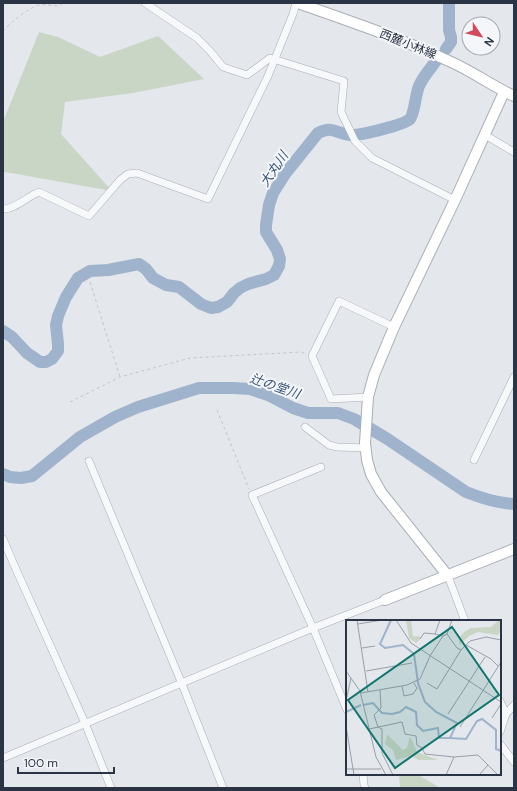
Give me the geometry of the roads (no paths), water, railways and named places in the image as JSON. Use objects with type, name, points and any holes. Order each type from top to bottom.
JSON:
[{"type":"street","points":[[145,3],[197,38],[223,67],[247,75],[270,58],[344,81],[341,112],[354,141],[372,158],[455,200]]},
{"type":"street","points":[[3,209],[7,209],[38,192],[89,216],[120,180],[128,174],[137,173],[208,199],[268,76],[297,3]]},
{"type":"street","name":"西麓小林線","points":[[297,3],[396,38],[430,52],[509,94]]},
{"type":"street","points":[[465,620],[448,576],[381,492],[371,474],[366,460],[365,445],[368,400],[374,375],[394,327],[485,135],[509,94]]},
{"type":"street","points":[[485,135],[514,152]]},
{"type":"street","points":[[368,400],[331,399],[312,356],[339,301],[394,327]]},
{"type":"street","points":[[474,460],[514,377]]},
{"type":"street","points":[[306,427],[329,445],[336,447],[365,445]]},
{"type":"street","points":[[88,461],[182,684],[223,788]]},
{"type":"street","points":[[321,467],[252,495],[313,628],[346,708]]},
{"type":"street","points":[[3,539],[85,723],[112,788]]},
{"type":"street","points":[[3,758],[313,628],[514,549]]},
{"type":"street","points":[[501,703],[506,714]]},
{"type":"street","points":[[501,729],[506,714],[514,705]]},
{"type":"street","points":[[501,745],[514,762]]},
{"type":"street","points":[[363,775],[365,788]]},
{"type":"waterway","name":"大丸川","points":[[446,49],[451,42],[449,30],[449,3]]},
{"type":"waterway","name":"大丸川","points":[[3,331],[12,337],[27,353],[40,362],[46,362],[52,359],[58,351],[56,325],[66,297],[78,278],[90,271],[108,270],[139,264],[146,269],[153,278],[166,285],[179,287],[201,304],[211,308],[218,307],[227,302],[240,288],[274,275],[279,266],[280,259],[277,250],[266,232],[266,225],[269,205],[273,193],[285,174],[318,133],[331,130],[355,135],[391,127],[410,119],[419,86],[436,61]]},
{"type":"waterway","name":"辻の堂川","points":[[3,474],[10,477],[21,478],[32,476],[80,437],[115,417],[138,407],[199,388],[233,388],[250,389],[268,395],[293,408],[308,413],[338,413],[354,419],[386,438],[466,492],[489,500],[514,504]]}]
